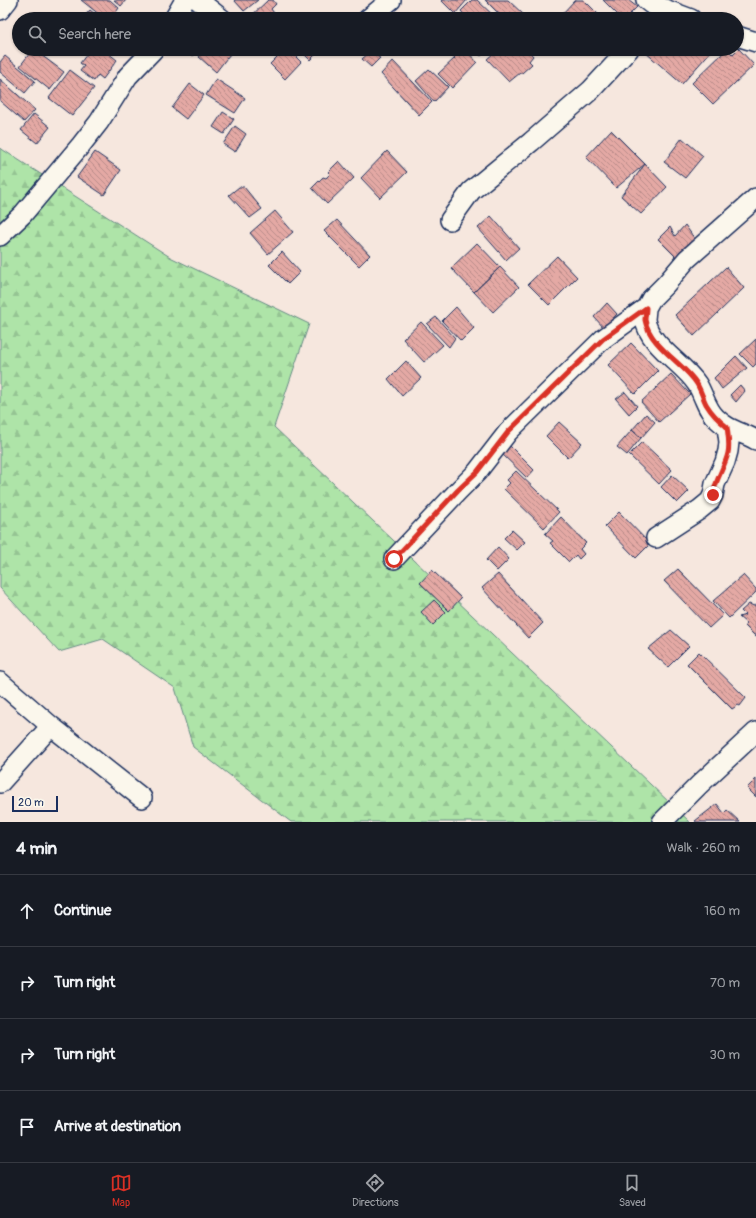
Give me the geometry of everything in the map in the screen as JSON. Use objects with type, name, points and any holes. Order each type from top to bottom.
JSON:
[{"type":"street","points":[[0,10],[8,0]]},
{"type":"street","points":[[178,12],[185,0]]},
{"type":"street","points":[[198,0],[213,12]]},
{"type":"street","points":[[376,12],[391,0]]},
{"type":"street","points":[[654,9],[665,12]]},
{"type":"street","points":[[744,38],[756,42]]},
{"type":"street","points":[[0,236],[23,214],[76,151],[99,122],[128,76],[147,56]]},
{"type":"street","points":[[450,220],[471,191],[591,90],[623,56]]},
{"type":"street","points":[[756,198],[687,259],[651,299],[646,308],[645,320],[650,333],[669,356],[687,372],[697,384],[706,404],[715,417],[727,427],[756,440]]},
{"type":"street","points":[[394,559],[458,490],[477,472],[514,426],[603,339],[646,308]]},
{"type":"street","points":[[656,538],[699,510],[710,501],[728,451],[729,442],[727,427]]},
{"type":"street","points":[[0,682],[51,726],[142,798]]},
{"type":"street","points":[[0,783],[51,726]]},
{"type":"street","points":[[662,822],[756,732]]},
{"type":"green space","points":[[0,148],[170,257],[309,324],[274,427],[690,822],[291,822],[193,747],[175,688],[103,639],[59,652],[0,588]]},
{"type":"building","points":[[81,0],[110,0],[119,8],[116,12],[96,12]]},
{"type":"building","points":[[114,0],[126,0],[121,6]]},
{"type":"building","points":[[234,0],[258,0],[244,11]]},
{"type":"building","points":[[268,0],[273,0],[276,4],[271,9],[273,12],[255,12]]},
{"type":"building","points":[[441,0],[467,0],[457,12],[453,12]]},
{"type":"building","points":[[472,0],[477,0],[490,12],[462,12],[461,11]]},
{"type":"building","points":[[485,0],[508,0],[521,12],[497,12]]},
{"type":"building","points":[[575,0],[584,0],[596,12],[564,12]]},
{"type":"building","points":[[603,0],[628,0],[637,7],[632,12],[615,12]]},
{"type":"building","points":[[744,54],[754,65],[713,104],[692,83],[720,56],[744,56]]},
{"type":"building","points":[[5,56],[35,81],[25,93],[0,72],[0,62]]},
{"type":"building","points":[[28,56],[42,56],[64,72],[50,90],[20,66]]},
{"type":"building","points":[[86,56],[112,56],[117,60],[103,79],[98,75],[94,81],[80,71],[84,66],[80,63]]},
{"type":"building","points":[[200,56],[228,56],[216,72],[199,57]]},
{"type":"building","points":[[278,56],[295,56],[301,62],[285,79],[270,64]]},
{"type":"building","points":[[306,56],[314,56],[310,60]]},
{"type":"building","points":[[365,56],[377,56],[380,58],[371,67],[362,59]]},
{"type":"building","points":[[453,56],[471,56],[477,62],[452,88],[438,74],[455,58]]},
{"type":"building","points":[[490,56],[533,56],[529,61],[532,64],[509,82],[487,59]]},
{"type":"building","points":[[650,56],[707,56],[682,84]]},
{"type":"building","points":[[393,61],[432,102],[419,115],[381,74]]},
{"type":"building","points":[[429,69],[448,87],[434,102],[416,81]]},
{"type":"building","points":[[70,70],[94,88],[72,116],[49,98]]},
{"type":"building","points":[[0,79],[35,110],[24,122],[0,101]]},
{"type":"building","points":[[216,79],[245,98],[235,113],[206,95]]},
{"type":"building","points":[[190,84],[204,95],[186,119],[172,108]]},
{"type":"building","points":[[223,112],[234,119],[224,134],[213,127]]},
{"type":"building","points":[[34,114],[50,127],[37,143],[21,130]]},
{"type":"building","points":[[235,126],[246,134],[235,152],[223,144]]},
{"type":"building","points":[[611,130],[645,164],[616,188],[586,157]]},
{"type":"building","points":[[682,138],[703,156],[685,178],[664,162]]},
{"type":"building","points":[[387,151],[407,172],[380,198],[361,178]]},
{"type":"building","points":[[95,152],[121,170],[104,195],[77,177]]},
{"type":"building","points":[[339,161],[354,178],[327,204],[312,188],[323,177],[326,178],[330,174],[328,172]]},
{"type":"building","points":[[645,164],[667,187],[641,214],[621,196]]},
{"type":"building","points":[[239,187],[244,187],[262,209],[250,218],[229,195]]},
{"type":"building","points":[[275,211],[293,232],[268,254],[250,233]]},
{"type":"building","points":[[491,216],[519,248],[506,260],[478,228]]},
{"type":"building","points":[[337,220],[370,255],[359,266],[324,231]]},
{"type":"building","points":[[685,225],[695,239],[676,257],[658,239],[670,227],[675,236]]},
{"type":"building","points":[[477,243],[500,267],[474,292],[451,268]]},
{"type":"building","points":[[282,252],[300,272],[288,284],[269,265]]},
{"type":"building","points":[[557,256],[577,277],[549,305],[528,284]]},
{"type":"building","points":[[500,267],[519,287],[493,312],[474,292]]},
{"type":"building","points":[[726,267],[744,288],[694,336],[675,315]]},
{"type":"building","points":[[607,303],[617,314],[604,328],[594,317]]},
{"type":"building","points":[[456,307],[474,328],[461,341],[442,321]]},
{"type":"building","points":[[436,317],[455,338],[449,347],[427,324]]},
{"type":"building","points":[[421,322],[443,345],[424,362],[403,339]]},
{"type":"building","points":[[756,339],[756,364],[753,367],[740,354]]},
{"type":"building","points":[[631,343],[658,371],[635,394],[608,365]]},
{"type":"building","points":[[736,356],[747,368],[722,389],[714,378]]},
{"type":"building","points":[[406,361],[421,378],[402,396],[388,379]]},
{"type":"building","points":[[671,374],[690,394],[659,422],[641,402]]},
{"type":"building","points":[[740,385],[745,391],[736,402],[730,395]]},
{"type":"building","points":[[625,392],[637,406],[629,414],[616,399]]},
{"type":"building","points":[[646,414],[655,422],[641,438],[632,430]]},
{"type":"building","points":[[559,422],[582,443],[568,458],[546,436]]},
{"type":"building","points":[[632,430],[641,438],[627,455],[617,447]]},
{"type":"building","points":[[642,442],[672,470],[659,484],[629,455]]},
{"type":"building","points":[[509,445],[534,470],[527,478],[501,453]]},
{"type":"building","points":[[516,471],[559,512],[544,528],[504,489],[510,483],[507,480]]},
{"type":"building","points":[[672,475],[689,491],[677,503],[661,487]]},
{"type":"building","points":[[619,512],[650,544],[636,558],[605,526]]},
{"type":"building","points":[[561,517],[586,543],[580,549],[584,554],[579,559],[576,555],[569,562],[550,543],[553,541],[545,534]]},
{"type":"building","points":[[512,530],[525,542],[517,550],[504,538]]},
{"type":"building","points":[[498,547],[509,559],[497,571],[486,560]]},
{"type":"building","points":[[678,569],[723,615],[709,628],[664,581]]},
{"type":"building","points":[[432,570],[461,598],[449,611],[420,583]]},
{"type":"building","points":[[498,574],[543,623],[528,638],[482,588]]},
{"type":"building","points":[[743,575],[756,589],[756,592],[729,618],[713,601]]},
{"type":"building","points":[[434,600],[446,612],[433,625],[421,612]]},
{"type":"building","points":[[749,604],[754,606],[756,605],[756,637],[745,626],[746,623],[739,617],[745,615],[741,611]]},
{"type":"building","points":[[671,630],[689,646],[668,667],[648,649]]},
{"type":"building","points":[[699,652],[746,698],[740,706],[738,705],[732,709],[687,664]]},
{"type":"building","points":[[756,779],[756,797],[747,788]]},
{"type":"building","points":[[717,804],[724,813],[727,810],[740,822],[695,821]]},
{"type":"route","points":[[394,559],[458,490],[477,472],[508,432],[603,339],[646,308],[645,320],[650,333],[669,356],[687,372],[697,384],[706,404],[715,417],[727,427],[729,442],[728,451],[725,462],[715,484],[713,495]]}]
